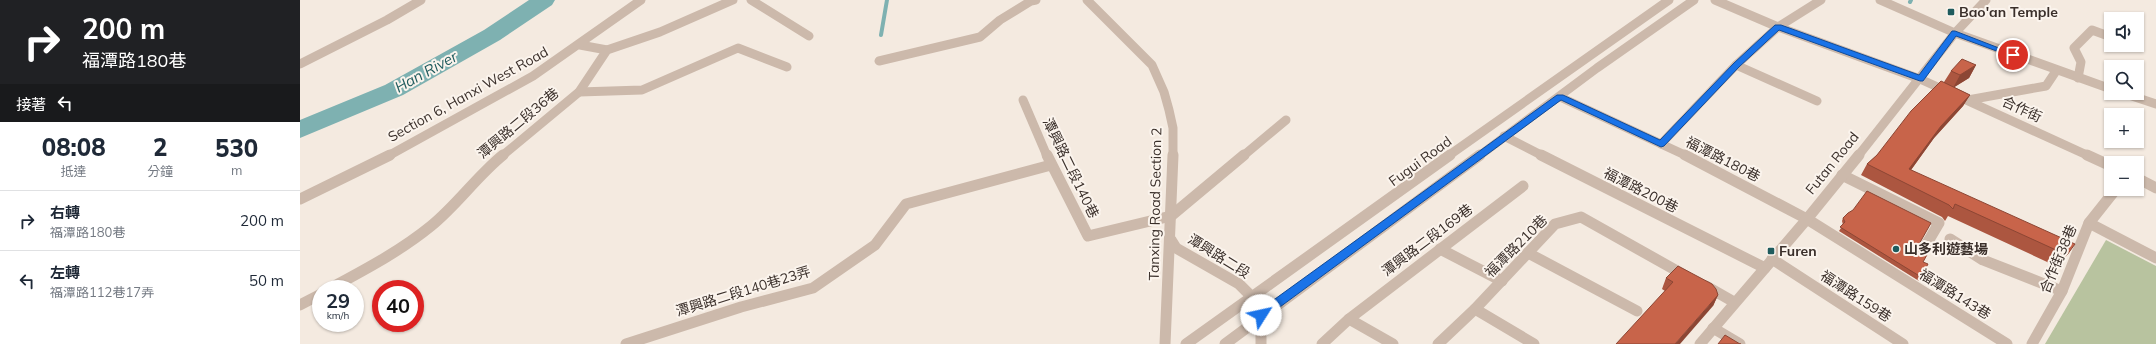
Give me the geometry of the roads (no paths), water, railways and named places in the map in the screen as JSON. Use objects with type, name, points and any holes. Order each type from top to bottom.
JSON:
[{"type":"street","points":[[300,64],[387,20],[421,0]]},
{"type":"street","name":"Section 6, Hanxi West Road","points":[[300,199],[404,148],[533,76],[580,45],[641,0]]},
{"type":"street","points":[[580,45],[607,50],[660,32],[734,0]]},
{"type":"street","points":[[751,0],[809,36]]},
{"type":"street","points":[[879,61],[980,37],[1000,20],[1031,1],[1036,0]]},
{"type":"street","name":"Tanxing Road Section 2","points":[[1087,0],[1144,54],[1152,65],[1164,92],[1173,128],[1171,240],[1165,344]]},
{"type":"street","name":"Fugui Road","points":[[1186,344],[1614,37],[1669,0]]},
{"type":"street","points":[[1225,344],[1261,315],[1393,220],[1504,136],[1694,0]]},
{"type":"street","name":"合作街","points":[[1715,0],[1778,27],[1920,79],[2104,163]]},
{"type":"street","points":[[1661,144],[1736,65],[1778,27],[1822,0]]},
{"type":"street","points":[[1880,0],[1955,33],[2056,71],[2104,87]]},
{"type":"street","name":"Futan Road","points":[[1700,344],[1734,302],[1807,219],[1920,79],[1955,33],[1986,0]]},
{"type":"street","points":[[2078,78],[2081,62],[2074,48],[2092,30],[2104,34]]},
{"type":"street","points":[[579,92],[642,90],[738,48],[787,67]]},
{"type":"street","name":"潭興路二段36巷","points":[[345,280],[398,251],[432,225],[487,168],[579,92],[607,50]]},
{"type":"street","points":[[1736,65],[1817,101]]},
{"type":"street","points":[[1968,100],[2046,86],[2056,71]]},
{"type":"street","name":"福潭路180巷","points":[[1560,97],[1698,161],[1807,219]]},
{"type":"street","name":"潭興路二段140巷","points":[[1023,100],[1052,165],[1088,236],[1171,216]]},
{"type":"street","points":[[2144,100],[2156,104]]},
{"type":"street","points":[[1171,216],[1286,120]]},
{"type":"street","name":"福潭路200巷","points":[[1504,136],[1769,264]]},
{"type":"street","name":"潭興路二段140巷23弄","points":[[626,344],[741,307],[813,288],[875,245],[906,204],[1052,165]]},
{"type":"street","points":[[1842,175],[1939,223],[1923,250]]},
{"type":"street","points":[[2144,182],[2156,188]]},
{"type":"street","name":"潭興路二段169巷","points":[[1322,344],[1349,319],[1523,186]]},
{"type":"street","name":"合作街38巷","points":[[2032,344],[2062,291],[2089,223],[2110,196]]},
{"type":"street","name":"福潭路210巷","points":[[1438,344],[1475,309],[1555,224],[1581,217],[1734,302]]},
{"type":"street","name":"福潭路143巷","points":[[1807,219],[2007,344]]},
{"type":"street","points":[[2089,223],[2156,258]]},
{"type":"street","points":[[1950,239],[1983,260],[2062,291]]},
{"type":"street","name":"潭興路二段","points":[[1171,240],[1176,248],[1239,284],[1252,297]]},
{"type":"street","points":[[1440,249],[1502,281]]},
{"type":"street","points":[[1528,253],[1637,311]]},
{"type":"street","name":"福潭路159巷","points":[[1769,264],[1903,344]]},
{"type":"street","points":[[300,305],[312,299]]},
{"type":"street","points":[[1475,309],[1534,344]]},
{"type":"street","points":[[1261,315],[1261,344]]},
{"type":"street","points":[[1349,319],[1393,344]]},
{"type":"street","points":[[1713,328],[1740,344]]},
{"type":"waterway","name":"Han River","points":[[300,130],[394,90],[492,35],[544,0]]},
{"type":"waterway","points":[[881,35],[887,0]]},
{"type":"place","name":"Bao'an Temple","points":[[1951,12]]},
{"type":"place","name":"山多利遊藝場","points":[[1896,249]]},
{"type":"place","name":"Furen","points":[[1771,251]]}]
